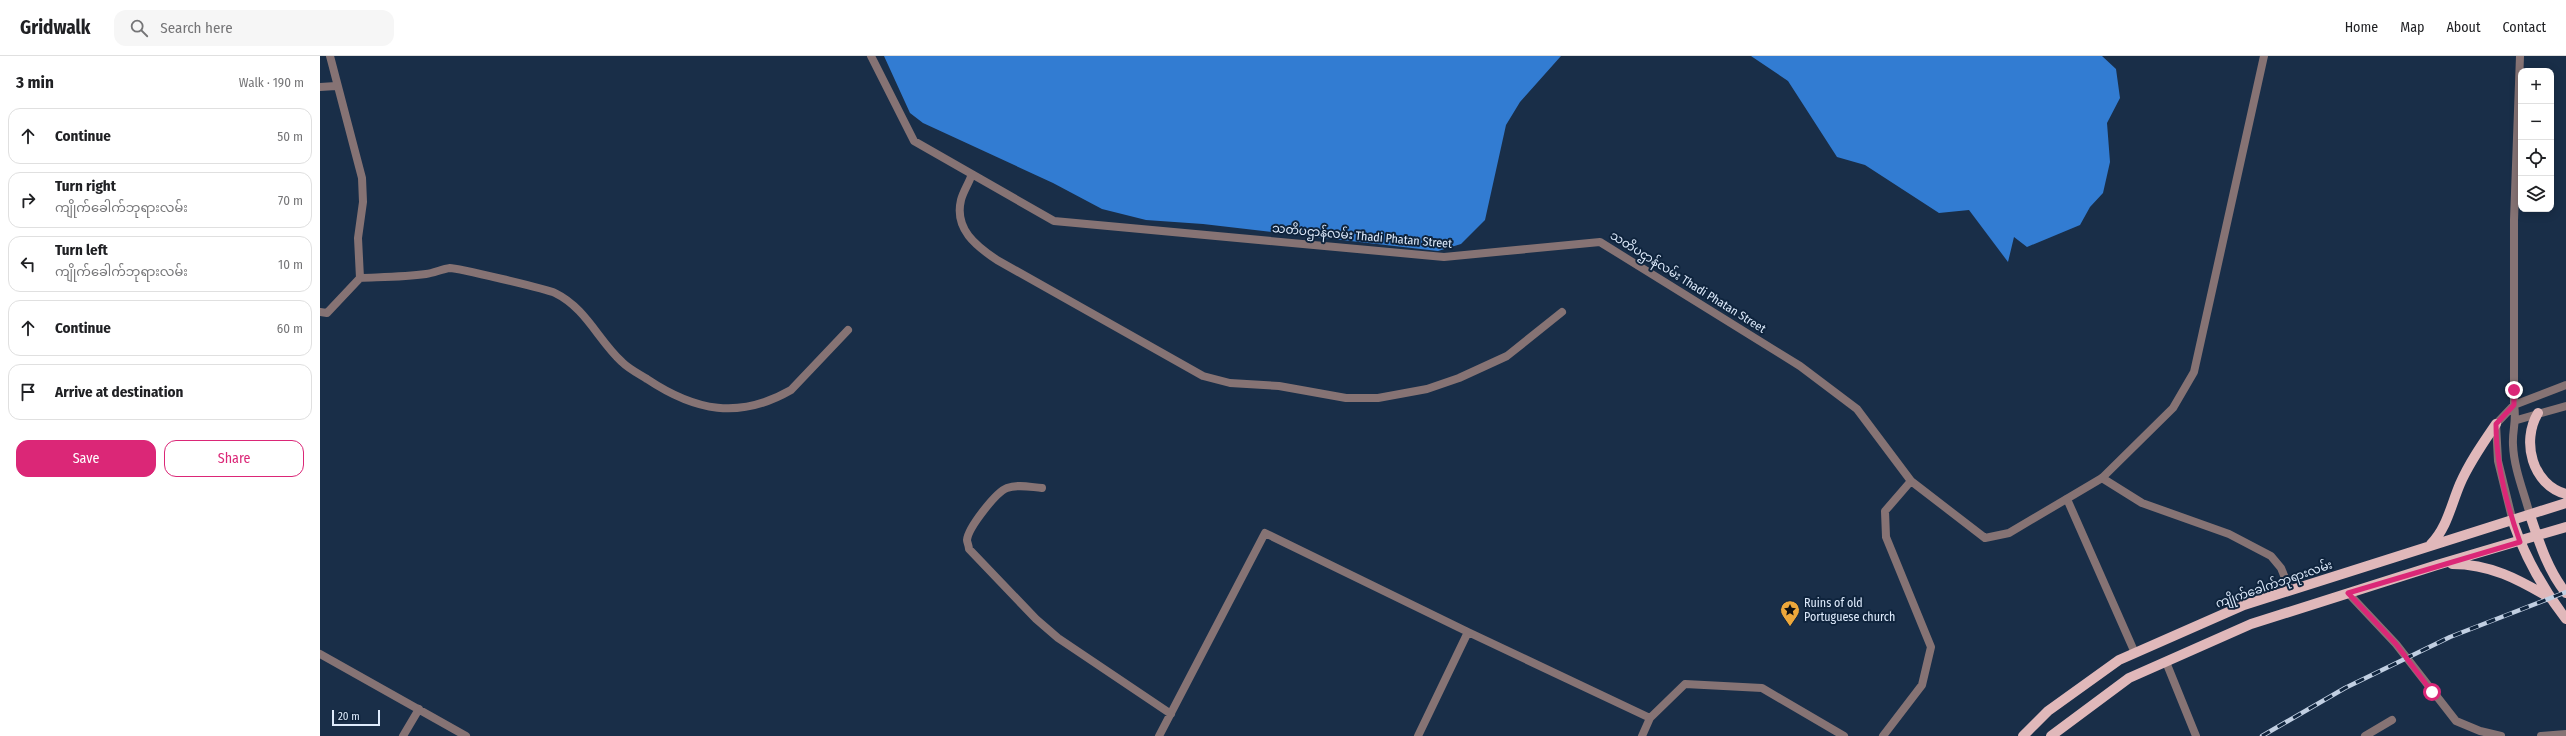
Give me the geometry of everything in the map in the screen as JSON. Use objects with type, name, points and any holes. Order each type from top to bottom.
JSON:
[{"type":"main road","points":[[2538,413],[2531,425],[2530,444],[2534,464],[2540,477],[2551,487],[2566,494]]},
{"type":"main road","points":[[2430,546],[2442,534],[2460,484],[2472,460],[2496,424]]},
{"type":"main road","name":"ကျိုက်ခေါက်ဘုရားလမ်း","points":[[2023,736],[2048,711],[2119,660],[2244,605],[2430,546],[2513,522],[2566,503]]},
{"type":"main road","points":[[2530,515],[2537,536],[2559,585],[2566,593]]},
{"type":"main road","points":[[2513,522],[2520,542],[2550,598],[2566,619]]},
{"type":"main road","points":[[2052,736],[2129,678],[2251,624],[2440,564],[2520,542],[2566,527]]},
{"type":"main road","points":[[2440,564],[2468,564],[2511,575],[2550,598]]},
{"type":"street","points":[[330,56],[336,86],[354,142],[362,178],[363,202],[358,238],[360,278]]},
{"type":"street","name":"သတိပဌာန်လမ်း Thadi Phatan Street","points":[[871,56],[914,141],[1054,221],[1444,257],[1600,242],[1800,366],[1857,409],[1912,481],[1985,538],[2009,533],[2102,478],[2173,408],[2194,372],[2264,56]]},
{"type":"street","points":[[2520,56],[2514,220],[2514,405],[2517,420],[2514,451],[2530,515]]},
{"type":"street","points":[[320,87],[336,86]]},
{"type":"street","points":[[972,174],[961,201],[961,214],[965,232],[973,244],[996,260],[1203,376],[1215,380],[1279,386],[1358,399],[1427,389],[1459,378],[1507,356],[1562,312]]},
{"type":"street","points":[[320,312],[327,313],[360,278],[427,274],[450,268],[554,292],[570,302],[582,314],[622,363],[656,385],[693,405],[724,408],[754,405],[790,390],[848,330]]},
{"type":"street","points":[[2513,522],[2499,468],[2496,424],[2514,405],[2566,385]]},
{"type":"street","points":[[2517,420],[2566,406]]},
{"type":"street","points":[[2102,478],[2142,504],[2229,534],[2271,556],[2281,568],[2290,590]]},
{"type":"street","points":[[1883,736],[1922,685],[1931,647],[1886,537],[1885,511],[1912,481]]},
{"type":"street","points":[[1042,488],[1022,486],[1006,488],[994,498],[972,528],[967,540],[969,549],[1010,590],[1036,620],[1058,638],[1171,714]]},
{"type":"street","points":[[2067,499],[2135,653]]},
{"type":"street","points":[[1159,736],[1265,533],[1468,632],[1650,718]]},
{"type":"street","points":[[2348,593],[2396,644],[2456,721],[2480,734],[2502,736]]},
{"type":"street","points":[[1418,736],[1468,632]]},
{"type":"street","points":[[320,654],[466,736]]},
{"type":"street","points":[[2166,662],[2196,736]]},
{"type":"street","points":[[1642,736],[1650,718],[1685,684],[1762,688],[1844,736]]},
{"type":"street","points":[[403,736],[419,709]]},
{"type":"street","points":[[2365,736],[2392,720]]},
{"type":"street","points":[[2541,736],[2566,734]]},
{"type":"water","points":[[884,56],[1561,56],[1520,102],[1506,125],[1485,220],[1461,244],[1438,251],[1203,224],[1146,220],[1102,209],[1053,183],[923,123],[910,113]]},
{"type":"water","points":[[1751,56],[2102,56],[2116,69],[2120,98],[2107,123],[2110,162],[2103,193],[2090,207],[2080,225],[2027,247],[2014,237],[2008,262],[1969,210],[1939,213],[1865,165],[1837,157],[1788,81]]},
{"type":"railway","points":[[2262,736],[2345,688],[2450,637],[2566,592]]},
{"type":"place","name":"Ruins of old Portuguese church","points":[[1790,627]]},
{"type":"route","points":[[2432,692],[2396,644],[2348,593],[2477,553],[2520,542],[2508,507],[2500,476],[2496,439],[2496,424],[2514,405],[2514,390]]}]
